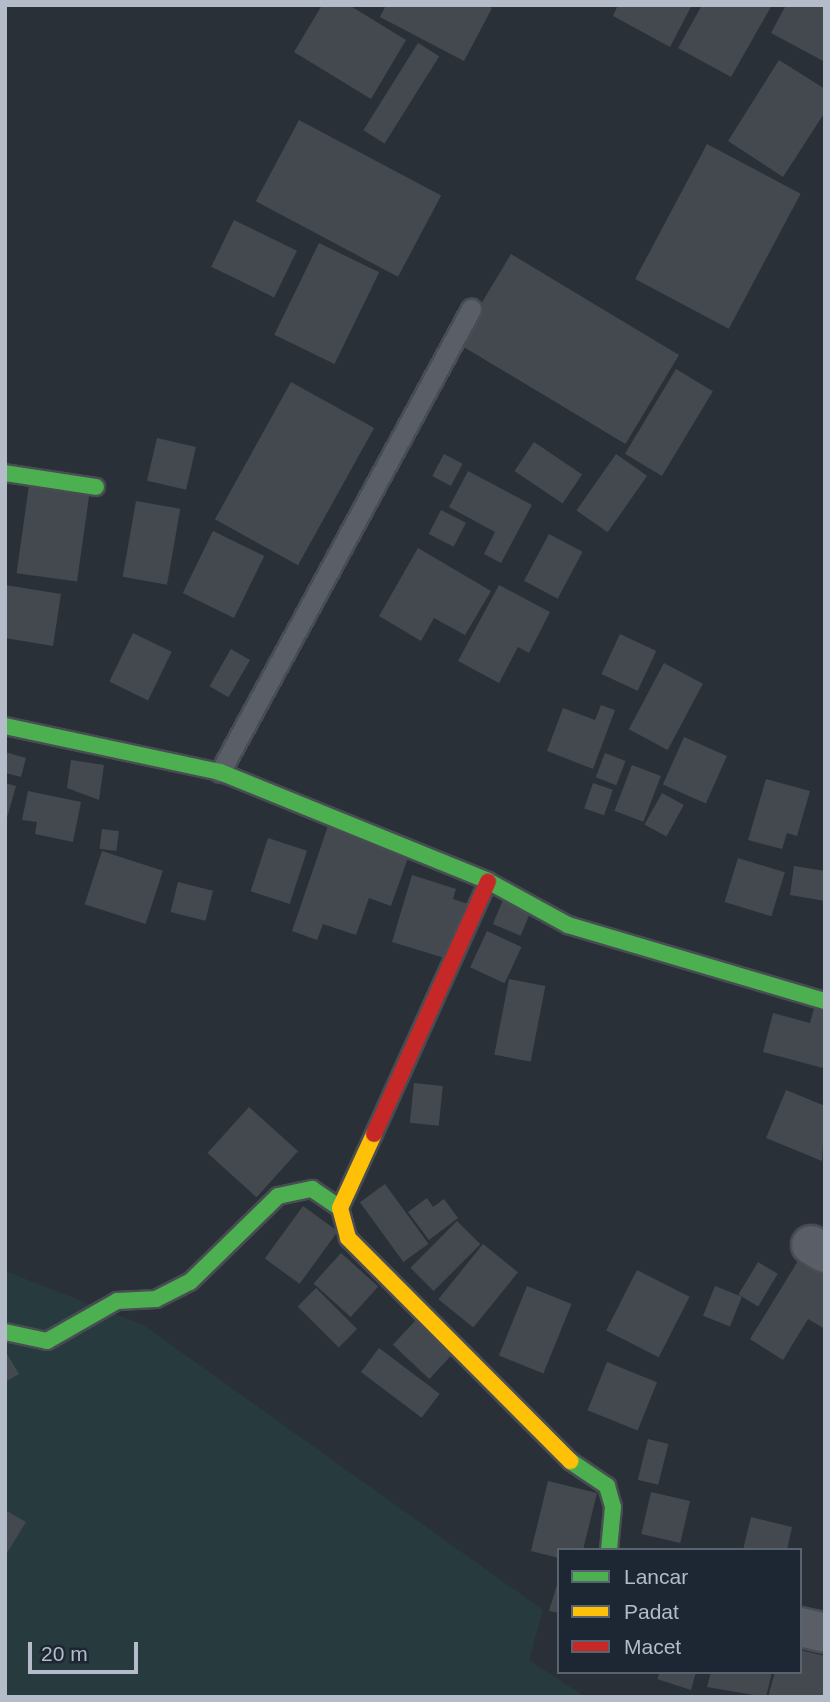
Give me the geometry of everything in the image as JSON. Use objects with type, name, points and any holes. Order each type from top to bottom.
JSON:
[{"type":"street","points":[[5,473],[96,487]]},
{"type":"street","points":[[5,726],[220,772],[488,881],[568,925],[825,1001]]},
{"type":"street","points":[[488,881],[340,1208],[348,1238],[553,1450],[607,1486],[613,1507],[608,1548]]},
{"type":"street","points":[[5,1332],[47,1341],[117,1301],[156,1299],[190,1282],[289,1191],[313,1189],[340,1208]]},
{"type":"street","points":[[802,1627],[825,1633]]},
{"type":"lane","points":[[220,772],[471,309]]},
{"type":"green space","points":[[5,1271],[143,1325],[543,1610],[529,1660],[585,1697],[5,1697]]},
{"type":"building","points":[[322,5],[349,5],[406,40],[371,99],[294,52]]},
{"type":"building","points":[[386,5],[486,5],[492,8],[464,61],[380,17]]},
{"type":"building","points":[[618,5],[692,5],[670,47],[613,16]]},
{"type":"building","points":[[702,5],[772,5],[731,77],[678,48]]},
{"type":"building","points":[[786,5],[825,5],[825,62],[771,33]]},
{"type":"building","points":[[418,43],[439,56],[385,144],[363,130]]},
{"type":"building","points":[[779,60],[825,89],[825,112],[783,177],[728,141]]},
{"type":"building","points":[[299,120],[441,196],[398,277],[256,201]]},
{"type":"building","points":[[707,144],[801,194],[729,329],[635,279]]},
{"type":"building","points":[[234,220],[297,251],[274,297],[211,267]]},
{"type":"building","points":[[319,243],[379,272],[335,364],[274,335]]},
{"type":"building","points":[[511,254],[679,355],[625,444],[457,343]]},
{"type":"building","points":[[676,369],[713,391],[662,476],[625,454]]},
{"type":"building","points":[[291,382],[374,428],[298,565],[215,519]]},
{"type":"building","points":[[157,438],[196,447],[186,490],[147,481]]},
{"type":"building","points":[[534,442],[582,474],[563,503],[514,471]]},
{"type":"building","points":[[444,454],[463,464],[451,486],[432,476]]},
{"type":"building","points":[[616,454],[647,476],[608,532],[576,511]]},
{"type":"building","points":[[468,471],[532,505],[501,563],[484,554],[495,532],[449,507]]},
{"type":"building","points":[[29,485],[89,493],[77,582],[17,573]]},
{"type":"building","points":[[136,501],[180,509],[167,585],[123,577]]},
{"type":"building","points":[[441,510],[466,523],[454,547],[429,534]]},
{"type":"building","points":[[213,531],[264,556],[234,618],[183,593]]},
{"type":"building","points":[[549,534],[583,552],[558,599],[524,581]]},
{"type":"building","points":[[418,548],[491,591],[465,635],[434,618],[421,641],[379,616]]},
{"type":"building","points":[[5,585],[61,594],[53,646],[5,638]]},
{"type":"building","points":[[499,585],[550,612],[529,653],[518,647],[499,683],[458,661]]},
{"type":"building","points":[[133,633],[172,652],[148,700],[109,682]]},
{"type":"building","points":[[620,634],[656,651],[638,691],[601,674]]},
{"type":"building","points":[[231,649],[250,660],[229,697],[210,686]]},
{"type":"building","points":[[664,663],[703,684],[668,750],[629,729]]},
{"type":"building","points":[[601,705],[615,710],[593,769],[547,751],[563,708],[595,720]]},
{"type":"building","points":[[684,737],[727,756],[706,804],[663,785]]},
{"type":"building","points":[[5,752],[26,758],[21,777],[5,773]]},
{"type":"building","points":[[605,753],[626,761],[616,785],[596,777]]},
{"type":"building","points":[[71,760],[104,765],[99,800],[67,788]]},
{"type":"building","points":[[632,765],[661,776],[643,822],[614,811]]},
{"type":"building","points":[[766,779],[810,791],[797,836],[787,833],[782,849],[748,840]]},
{"type":"building","points":[[5,783],[16,786],[6,821],[5,821]]},
{"type":"building","points":[[593,783],[613,790],[604,815],[584,809]]},
{"type":"building","points":[[28,791],[81,802],[73,842],[35,834],[37,822],[22,820]]},
{"type":"building","points":[[662,793],[684,805],[666,837],[645,824]]},
{"type":"building","points":[[328,826],[409,855],[391,906],[369,898],[356,935],[323,924],[317,940],[292,931]]},
{"type":"building","points":[[102,829],[119,831],[116,851],[100,849]]},
{"type":"building","points":[[268,838],[307,851],[290,904],[251,891]]},
{"type":"building","points":[[102,851],[163,871],[146,924],[85,904]]},
{"type":"building","points":[[738,858],[785,872],[771,916],[725,902]]},
{"type":"building","points":[[794,866],[825,871],[825,901],[790,895]]},
{"type":"building","points":[[412,875],[456,889],[453,899],[468,904],[451,960],[392,942]]},
{"type":"building","points":[[178,882],[213,891],[205,921],[171,912]]},
{"type":"building","points":[[503,900],[531,912],[520,936],[493,924]]},
{"type":"building","points":[[487,931],[521,947],[505,983],[470,967]]},
{"type":"building","points":[[509,979],[545,986],[531,1062],[494,1055]]},
{"type":"building","points":[[815,1005],[825,1007],[823,1068],[763,1052],[773,1013],[810,1023]]},
{"type":"building","points":[[414,1083],[443,1086],[439,1126],[410,1123]]},
{"type":"building","points":[[786,1090],[825,1106],[822,1161],[766,1138]]},
{"type":"building","points":[[249,1107],[298,1151],[257,1197],[208,1153]]},
{"type":"building","points":[[385,1184],[428,1244],[403,1262],[360,1202]]},
{"type":"building","points":[[427,1198],[433,1207],[444,1199],[458,1218],[429,1240],[408,1212]]},
{"type":"building","points":[[303,1206],[338,1231],[300,1284],[265,1259]]},
{"type":"building","points":[[457,1221],[480,1244],[434,1291],[410,1268]]},
{"type":"building","points":[[483,1244],[518,1272],[473,1327],[438,1299]]},
{"type":"building","points":[[341,1253],[378,1286],[351,1317],[314,1283]]},
{"type":"building","points":[[801,1256],[825,1271],[825,1329],[808,1319],[783,1360],[750,1339]]},
{"type":"building","points":[[758,1262],[778,1274],[758,1306],[738,1295]]},
{"type":"building","points":[[637,1270],[690,1297],[659,1357],[606,1331]]},
{"type":"building","points":[[527,1286],[572,1304],[543,1374],[499,1356]]},
{"type":"building","points":[[715,1286],[742,1297],[730,1327],[703,1316]]},
{"type":"building","points":[[316,1288],[357,1329],[339,1347],[298,1306]]},
{"type":"building","points":[[416,1320],[453,1354],[429,1379],[393,1345]]},
{"type":"building","points":[[379,1348],[440,1394],[422,1418],[361,1372]]},
{"type":"building","points":[[7,1354],[19,1374],[5,1382],[5,1355]]},
{"type":"building","points":[[607,1362],[657,1382],[638,1430],[588,1410]]},
{"type":"building","points":[[648,1439],[668,1444],[658,1485],[638,1480]]},
{"type":"building","points":[[548,1481],[597,1493],[583,1548],[557,1548],[557,1558],[531,1551]]},
{"type":"building","points":[[651,1492],[690,1501],[680,1543],[641,1534]]},
{"type":"building","points":[[5,1510],[26,1522],[5,1556]]},
{"type":"building","points":[[751,1517],[792,1527],[787,1548],[743,1548]]},
{"type":"building","points":[[557,1585],[557,1613],[549,1611]]},
{"type":"building","points":[[802,1650],[825,1656],[825,1697],[768,1697],[774,1674],[802,1674]]},
{"type":"building","points":[[659,1674],[695,1674],[691,1690],[657,1679]]},
{"type":"building","points":[[710,1674],[772,1674],[766,1697],[707,1687]]},
{"type":"traffic: fast","points":[[5,473],[96,487]]},
{"type":"traffic: fast","points":[[5,726],[220,772],[488,881],[568,925],[825,1001]]},
{"type":"traffic: fast","points":[[5,1332],[47,1341],[117,1301],[156,1299],[190,1282],[278,1196],[312,1189],[340,1208]]},
{"type":"traffic: fast","points":[[570,1461],[607,1486],[613,1507],[609,1548]]},
{"type":"traffic: slow","points":[[374,1134],[340,1208],[348,1238],[570,1461]]},
{"type":"traffic: jam","points":[[374,1134],[488,881]]}]
